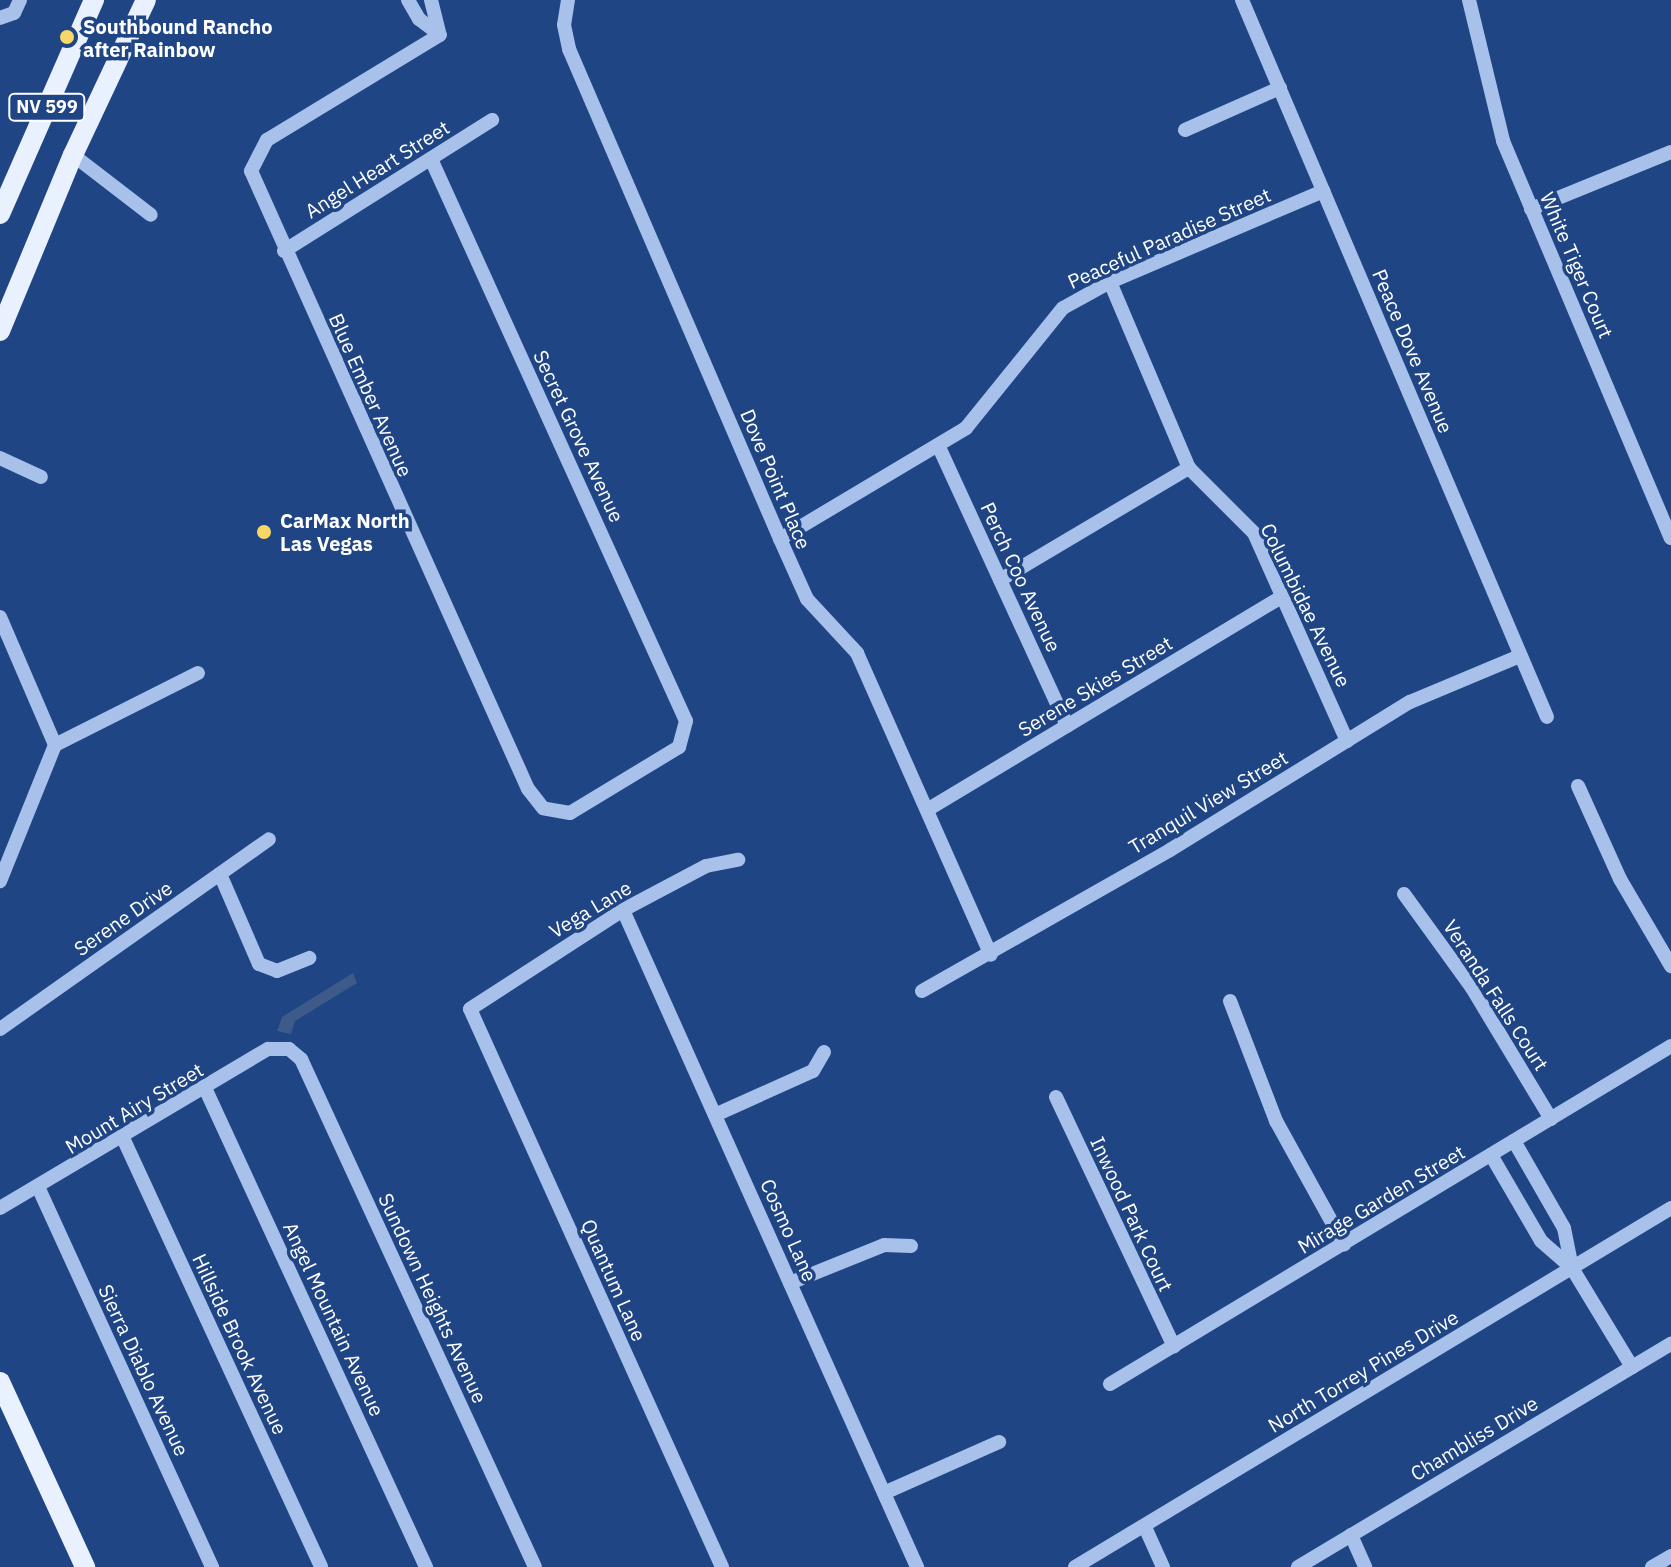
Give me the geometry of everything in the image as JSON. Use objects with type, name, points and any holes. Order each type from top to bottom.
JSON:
[{"type":"main road","name":"NV 599","points":[[0,214],[94,0]]},
{"type":"main road","name":"NV 599","points":[[0,331],[73,155],[146,0]]},
{"type":"main road","points":[[0,1382],[85,1567]]},
{"type":"street","points":[[0,18],[14,13],[20,0]]},
{"type":"street","points":[[408,0],[419,19],[440,35]]},
{"type":"street","points":[[431,0],[440,35]]},
{"type":"street","name":"Dove Point Place","points":[[568,0],[564,25],[569,49],[780,539],[807,599],[857,653],[991,955]]},
{"type":"street","name":"Peace Dove Avenue","points":[[1242,0],[1547,717]]},
{"type":"street","name":"White Tiger Court","points":[[1469,0],[1503,141],[1671,538]]},
{"type":"street","name":"Blue Ember Avenue","points":[[440,35],[267,140],[253,160],[255,187],[528,789],[551,813]]},
{"type":"street","points":[[1185,130],[1280,88]]},
{"type":"street","name":"Angel Heart Street","points":[[284,251],[492,120]]},
{"type":"street","points":[[1531,209],[1671,152]]},
{"type":"street","points":[[73,155],[151,215]]},
{"type":"street","name":"Secret Grove Avenue","points":[[431,159],[683,710],[686,732],[670,754],[580,809],[551,813]]},
{"type":"street","name":"Peaceful Paradise Street","points":[[780,539],[966,428],[1063,308],[1110,282],[1323,191]]},
{"type":"street","name":"Columbidae Avenue","points":[[1110,282],[1189,468],[1254,533],[1347,741]]},
{"type":"street","name":"Perch Coo Avenue","points":[[938,445],[1067,726]]},
{"type":"street","points":[[0,458],[41,477]]},
{"type":"street","points":[[1000,580],[1189,468]]},
{"type":"street","name":"Serene Skies Street","points":[[927,810],[1283,596]]},
{"type":"street","points":[[0,617],[55,745]]},
{"type":"street","name":"Tranquil View Street","points":[[922,991],[991,955],[1410,702],[1520,656]]},
{"type":"street","points":[[0,881],[55,745],[198,673]]},
{"type":"street","points":[[1578,786],[1620,879],[1671,966]]},
{"type":"street","name":"Serene Drive","points":[[0,1029],[269,839]]},
{"type":"street","name":"Vega Lane","points":[[470,1009],[623,910],[706,866],[738,860]]},
{"type":"street","points":[[220,874],[259,964],[277,971],[309,958]]},
{"type":"street","name":"Veranda Falls Court","points":[[1404,894],[1472,988],[1551,1119]]},
{"type":"street","name":"Cosmo Lane","points":[[623,910],[917,1567]]},
{"type":"street","points":[[1230,1001],[1276,1121],[1344,1244]]},
{"type":"street","name":"Quantum Lane","points":[[470,1009],[722,1567]]},
{"type":"street","name":"Mirage Garden Street","points":[[1110,1384],[1671,1046]]},
{"type":"street","name":"Mount Airy Street","points":[[0,1208],[39,1189],[268,1049],[289,1049]]},
{"type":"street","name":"Sundown Heights Avenue","points":[[289,1049],[301,1059],[535,1567]]},
{"type":"street","points":[[715,1115],[813,1071],[824,1052]]},
{"type":"street","name":"Angel Mountain Avenue","points":[[205,1088],[426,1567]]},
{"type":"street","name":"Inwood Park Court","points":[[1056,1097],[1174,1347]]},
{"type":"street","name":"Hillside Brook Avenue","points":[[123,1138],[321,1567]]},
{"type":"street","points":[[1514,1141],[1564,1228],[1572,1268]]},
{"type":"street","points":[[1491,1155],[1541,1241],[1572,1268],[1632,1367]]},
{"type":"street","points":[[1513,1194],[1537,1181]]},
{"type":"street","name":"Sierra Diablo Avenue","points":[[39,1189],[212,1567]]},
{"type":"street","name":"North Torrey Pines Drive","points":[[1075,1567],[1671,1208]]},
{"type":"street","points":[[790,1283],[884,1245],[911,1246]]},
{"type":"street","name":"Chambliss Drive","points":[[1298,1567],[1671,1344]]},
{"type":"street","points":[[884,1493],[999,1442]]},
{"type":"street","points":[[1145,1527],[1163,1567]]},
{"type":"street","points":[[1351,1535],[1365,1567]]},
{"type":"street","points":[[1652,1567],[1671,1556]]},
{"type":"water","points":[[353,973],[357,983],[295,1021],[291,1034],[277,1031],[282,1017]]},
{"type":"place","name":"Southbound Rancho after Rainbow","points":[[67,37]]},
{"type":"place","name":"CarMax North Las Vegas","points":[[264,532]]}]
